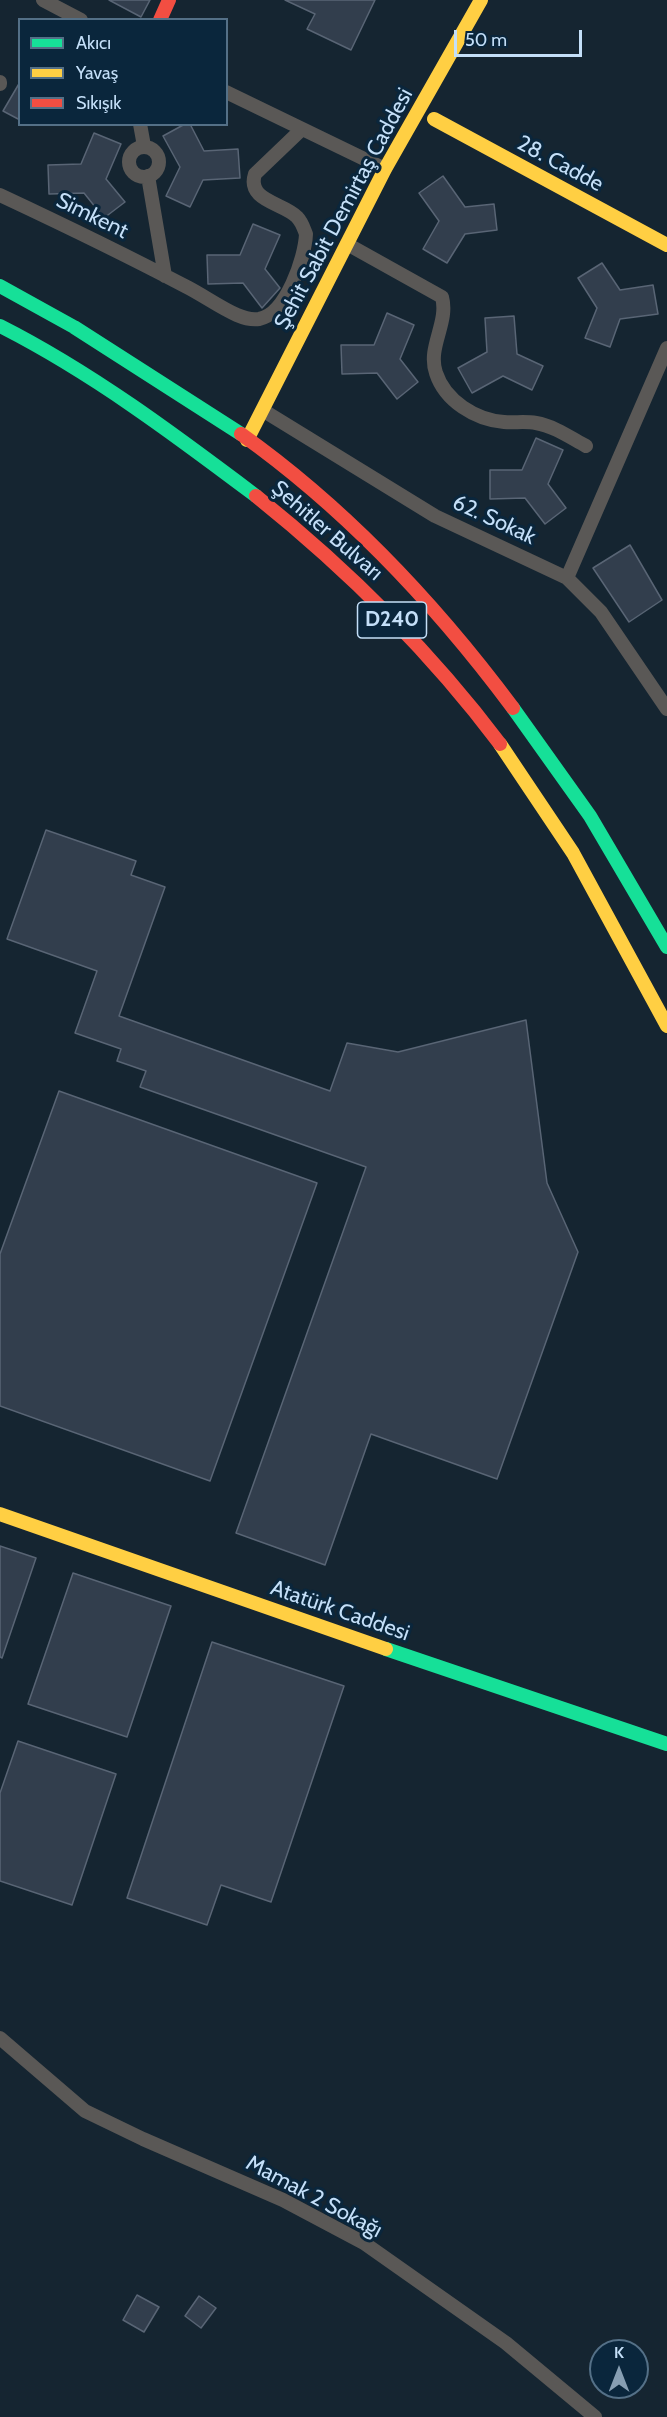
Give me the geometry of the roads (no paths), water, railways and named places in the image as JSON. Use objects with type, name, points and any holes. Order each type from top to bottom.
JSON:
[{"type":"main road","points":[[161,18],[169,0]]},
{"type":"main road","name":"Şehit Sabit Demirtaş Caddesi","points":[[247,440],[264,411],[385,169],[481,0]]},
{"type":"main road","name":"28. Cadde","points":[[434,119],[667,245]]},
{"type":"main road","name":"Şehitler Bulvarı","points":[[0,286],[122,358],[247,440],[290,472],[379,555],[423,600],[481,668],[559,767],[602,833],[667,946]]},
{"type":"main road","name":"Şehitler Bulvarı","points":[[0,326],[74,368],[209,459],[310,541],[359,585],[451,685],[537,797],[578,864],[667,1026]]},
{"type":"main road","name":"Atatürk Caddesi","points":[[0,1514],[416,1660],[667,1744]]},
{"type":"street","points":[[43,0],[77,18]]},
{"type":"street","points":[[228,93],[385,169]]},
{"type":"street","name":"Simkent","points":[[140,126],[144,146],[154,150],[159,158],[159,167],[148,176],[165,276]]},
{"type":"street","name":"Simkent","points":[[0,195],[165,276],[238,316],[251,319],[263,318],[283,301],[300,264],[306,234],[297,217],[257,194],[252,181],[255,174],[302,129]]},
{"type":"street","points":[[144,146],[131,154],[129,164],[134,172],[148,176]]},
{"type":"street","points":[[348,244],[442,297],[445,309],[435,348],[436,374],[446,390],[463,407],[480,417],[503,422],[537,423],[586,446]]},
{"type":"street","points":[[567,578],[667,348]]},
{"type":"street","name":"62. Sokak","points":[[264,411],[435,516],[567,578],[601,612],[667,709]]},
{"type":"street","name":"Mamak 2 Sokağı","points":[[0,2038],[85,2111],[133,2135],[283,2200],[364,2243],[506,2343],[595,2417]]}]
